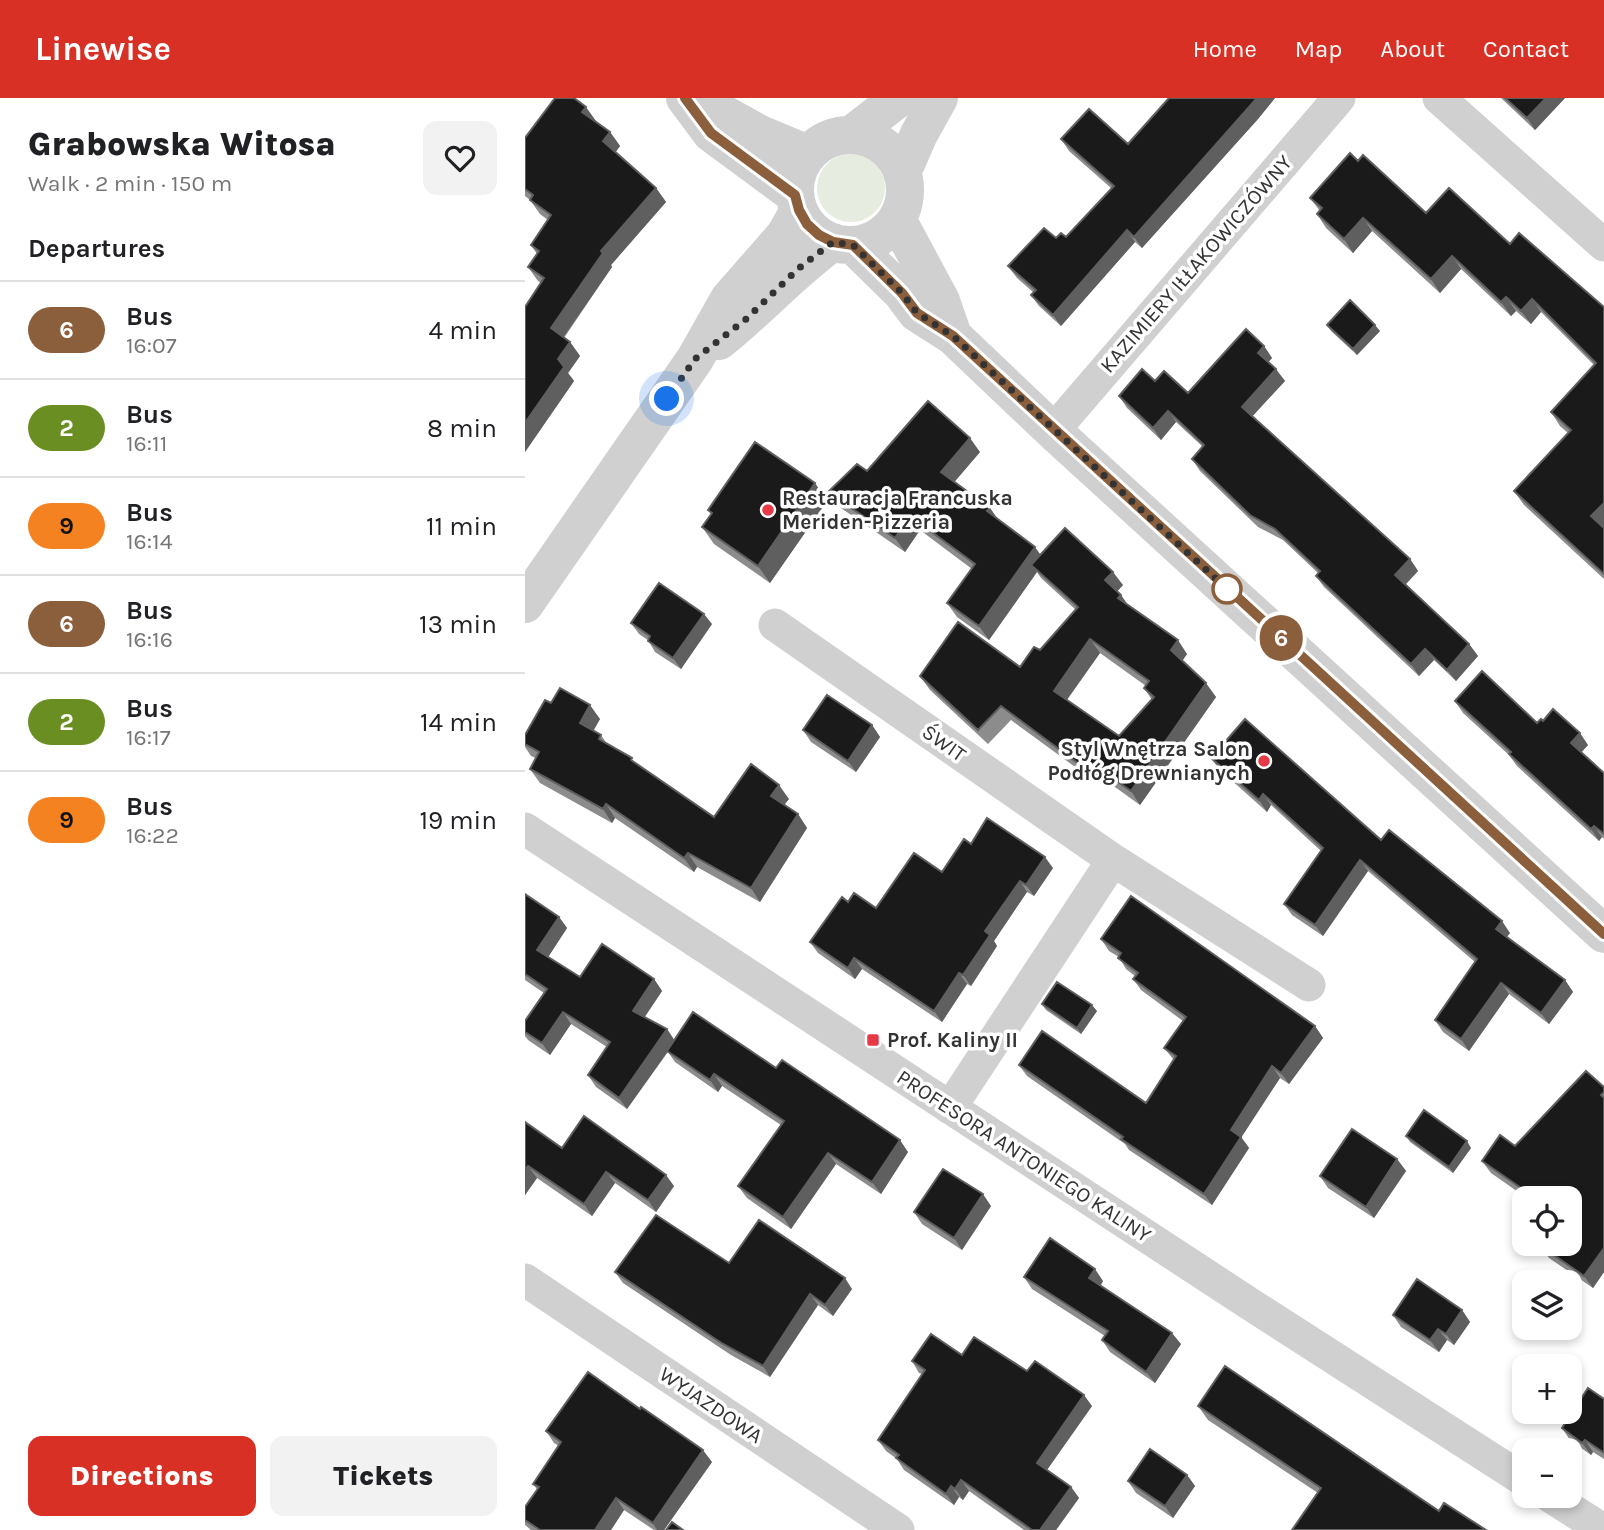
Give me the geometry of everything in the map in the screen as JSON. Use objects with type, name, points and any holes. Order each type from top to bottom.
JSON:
[{"type":"street","points":[[685,98],[711,133],[797,202]]},
{"type":"street","points":[[695,98],[760,134],[808,154]]},
{"type":"street","points":[[851,135],[899,98]]},
{"type":"street","points":[[902,173],[939,98]]},
{"type":"street","name":"KAZIMIERY IŁŁAKOWICZÓWNY","points":[[1053,430],[1339,98]]},
{"type":"street","points":[[1439,98],[1604,245]]},
{"type":"street","points":[[695,359],[746,319],[799,268],[843,243],[878,237],[897,219],[905,189],[902,173],[895,158],[883,146],[868,138],[851,135],[835,137],[808,154],[796,180],[797,202],[807,224],[819,235],[843,243],[902,293],[917,313],[953,336],[1604,934]]},
{"type":"street","points":[[525,604],[695,359],[729,299],[785,235],[797,202]]},
{"type":"street","points":[[897,219],[941,301],[953,336]]},
{"type":"street","name":"ŚWIT","points":[[775,625],[1113,860],[1309,985]]},
{"type":"street","name":"PROFESORA ANTONIEGO KALINY","points":[[525,829],[1512,1472]]},
{"type":"street","points":[[950,1108],[1113,860]]},
{"type":"street","name":"WYJAZDOWA","points":[[525,1280],[898,1530]]},
{"type":"street","points":[[1569,1508],[1603,1530]]},
{"type":"shaded area","points":[[851,154],[864,157],[875,164],[882,175],[885,188],[882,201],[875,212],[864,219],[851,222],[838,219],[827,212],[820,201],[817,188],[820,175],[827,164],[838,157]]},
{"type":"building","points":[[555,98],[574,98],[586,107],[582,112],[610,132],[603,141],[656,188],[601,251],[603,253],[551,328],[570,342],[558,359],[564,367],[525,423],[525,307],[544,278],[528,267],[539,251],[531,245],[551,215],[530,200],[533,195],[525,189],[525,138]]},
{"type":"building","points":[[1169,98],[1257,98],[1134,237],[1127,230],[1053,315],[1031,295],[1036,290],[1008,266],[1044,228],[1056,238],[1061,233],[1066,237],[1114,186],[1061,139],[1089,109],[1128,144]]},
{"type":"building","points":[[1505,98],[1546,98],[1527,118]]},
{"type":"building","points":[[1350,153],[1358,161],[1363,155],[1426,213],[1449,188],[1510,244],[1519,233],[1604,307],[1604,503],[1591,516],[1604,528],[1604,574],[1514,491],[1571,430],[1551,412],[1596,363],[1532,299],[1521,311],[1506,297],[1501,302],[1452,256],[1431,279],[1363,218],[1344,239],[1317,214],[1322,208],[1310,198]]},
{"type":"building","points":[[1350,300],[1375,325],[1353,349],[1327,325]]},
{"type":"building","points":[[1246,329],[1264,346],[1258,353],[1276,369],[1242,407],[1410,559],[1395,575],[1469,644],[1447,670],[1425,649],[1411,664],[1316,576],[1320,571],[1275,529],[1250,515],[1192,459],[1204,445],[1168,411],[1153,428],[1119,396],[1142,369],[1155,381],[1164,371],[1188,393]]},
{"type":"building","points":[[928,401],[970,438],[941,472],[990,508],[987,511],[1035,547],[979,626],[947,603],[975,564],[910,516],[895,538],[828,492],[857,464],[867,471]]},
{"type":"building","points":[[755,442],[815,483],[758,566],[702,527],[712,513],[708,510]]},
{"type":"building","points":[[1065,528],[1113,572],[1105,580],[1121,595],[1118,598],[1178,640],[1171,650],[1206,683],[1131,791],[1091,763],[1087,770],[1001,706],[978,730],[920,676],[958,622],[1020,667],[1034,647],[1040,650],[1078,607],[1031,565]],"holes":[[[1090,639],[1149,681],[1144,688],[1154,697],[1119,736],[1054,691]]]},
{"type":"building","points":[[659,583],[704,614],[673,658],[648,641],[650,636],[631,623]]},
{"type":"building","points":[[1482,671],[1537,723],[1541,719],[1543,721],[1553,709],[1580,733],[1571,743],[1604,773],[1604,834],[1594,826],[1591,829],[1455,701]]},
{"type":"building","points":[[560,688],[590,705],[580,723],[601,735],[599,739],[632,758],[631,760],[714,817],[751,764],[779,785],[771,796],[798,814],[751,888],[688,853],[684,858],[606,804],[603,809],[530,769],[539,752],[525,744],[525,735],[545,700],[551,703]]},
{"type":"building","points":[[827,695],[872,725],[848,761],[803,730]]},
{"type":"building","points":[[1245,719],[1381,840],[1389,830],[1502,921],[1496,929],[1565,980],[1541,1013],[1501,983],[1461,1039],[1435,1020],[1477,959],[1360,860],[1315,925],[1284,904],[1323,848],[1263,794],[1259,800],[1211,758]]},
{"type":"building","points":[[987,818],[1045,857],[1026,885],[1020,881],[985,931],[990,935],[963,975],[959,973],[934,1011],[854,958],[848,968],[810,942],[842,897],[848,902],[854,893],[876,908],[914,853],[942,872],[964,839],[971,844]]},
{"type":"building","points":[[525,894],[559,917],[537,950],[580,977],[602,944],[654,979],[633,1011],[667,1029],[619,1098],[588,1075],[610,1042],[563,1012],[542,1043],[525,1032],[525,1021],[547,989],[525,974]]},
{"type":"building","points":[[1131,896],[1315,1026],[1281,1073],[1272,1066],[1231,1130],[1241,1137],[1204,1194],[1121,1139],[1123,1137],[1019,1065],[1042,1031],[1146,1103],[1176,1056],[1164,1048],[1186,1017],[1133,979],[1138,973],[1118,958],[1121,953],[1101,939]]},
{"type":"building","points":[[1057,982],[1092,1005],[1077,1028],[1042,1004]]},
{"type":"building","points":[[693,1012],[776,1068],[782,1060],[900,1140],[872,1182],[828,1153],[783,1217],[738,1186],[784,1121],[714,1074],[710,1080],[667,1051]]},
{"type":"building","points":[[1586,1071],[1604,1087],[1601,1095],[1604,1098],[1604,1248],[1584,1276],[1582,1270],[1575,1270],[1555,1256],[1582,1256],[1582,1186],[1518,1186],[1482,1161],[1500,1135],[1515,1146]]},
{"type":"building","points":[[1424,1110],[1467,1141],[1449,1167],[1406,1136]]},
{"type":"building","points":[[584,1116],[666,1175],[648,1200],[606,1172],[584,1204],[528,1166],[525,1171],[525,1122],[562,1148]]},
{"type":"building","points":[[1352,1129],[1397,1159],[1366,1207],[1320,1176]]},
{"type":"building","points":[[943,1169],[983,1194],[954,1238],[914,1212]]},
{"type":"building","points":[[656,1215],[729,1263],[759,1220],[845,1278],[825,1305],[810,1294],[763,1366],[723,1344],[615,1272]]},
{"type":"building","points":[[1050,1238],[1095,1269],[1089,1278],[1172,1333],[1146,1372],[1102,1340],[1108,1331],[1024,1277]]},
{"type":"building","points":[[1417,1279],[1462,1310],[1446,1334],[1438,1329],[1430,1340],[1393,1315]]},
{"type":"building","points":[[931,1334],[962,1355],[974,1337],[1027,1371],[1035,1361],[1084,1395],[1037,1463],[1071,1487],[1040,1530],[1032,1530],[961,1480],[955,1489],[951,1486],[946,1494],[896,1458],[899,1455],[878,1440],[925,1370],[912,1361]]},
{"type":"building","points":[[1225,1366],[1439,1511],[1444,1503],[1486,1530],[1292,1530],[1321,1488],[1198,1406]]},
{"type":"building","points":[[588,1372],[703,1450],[653,1523],[616,1498],[595,1530],[540,1530],[525,1520],[525,1507],[539,1487],[533,1484],[561,1442],[546,1431]]},
{"type":"building","points":[[1588,1388],[1604,1399],[1604,1453],[1585,1440],[1582,1443],[1582,1438],[1575,1438],[1562,1428],[1565,1424],[1582,1424],[1582,1397]]},
{"type":"building","points":[[1150,1449],[1187,1475],[1165,1506],[1128,1481]]},
{"type":"building","points":[[672,1522],[683,1530],[666,1530]]},
{"type":"bus line","name":"6","points":[[685,98],[711,133],[772,175],[795,195],[807,224],[819,235],[833,242],[853,245],[902,293],[917,313],[953,336],[1604,934]]},
{"type":"place","name":"Restauracja Francuska Meriden-Pizzeria","points":[[768,510]]},
{"type":"place","name":"Styl Wnętrza Salon Podłóg Drewnianych","points":[[1264,761]]},
{"type":"place","name":"Prof. Kaliny II","points":[[873,1040]]},
{"type":"route","points":[[667,399],[695,359],[746,319],[799,268],[833,242],[853,245],[902,293],[917,313],[953,336],[1227,589]]}]
